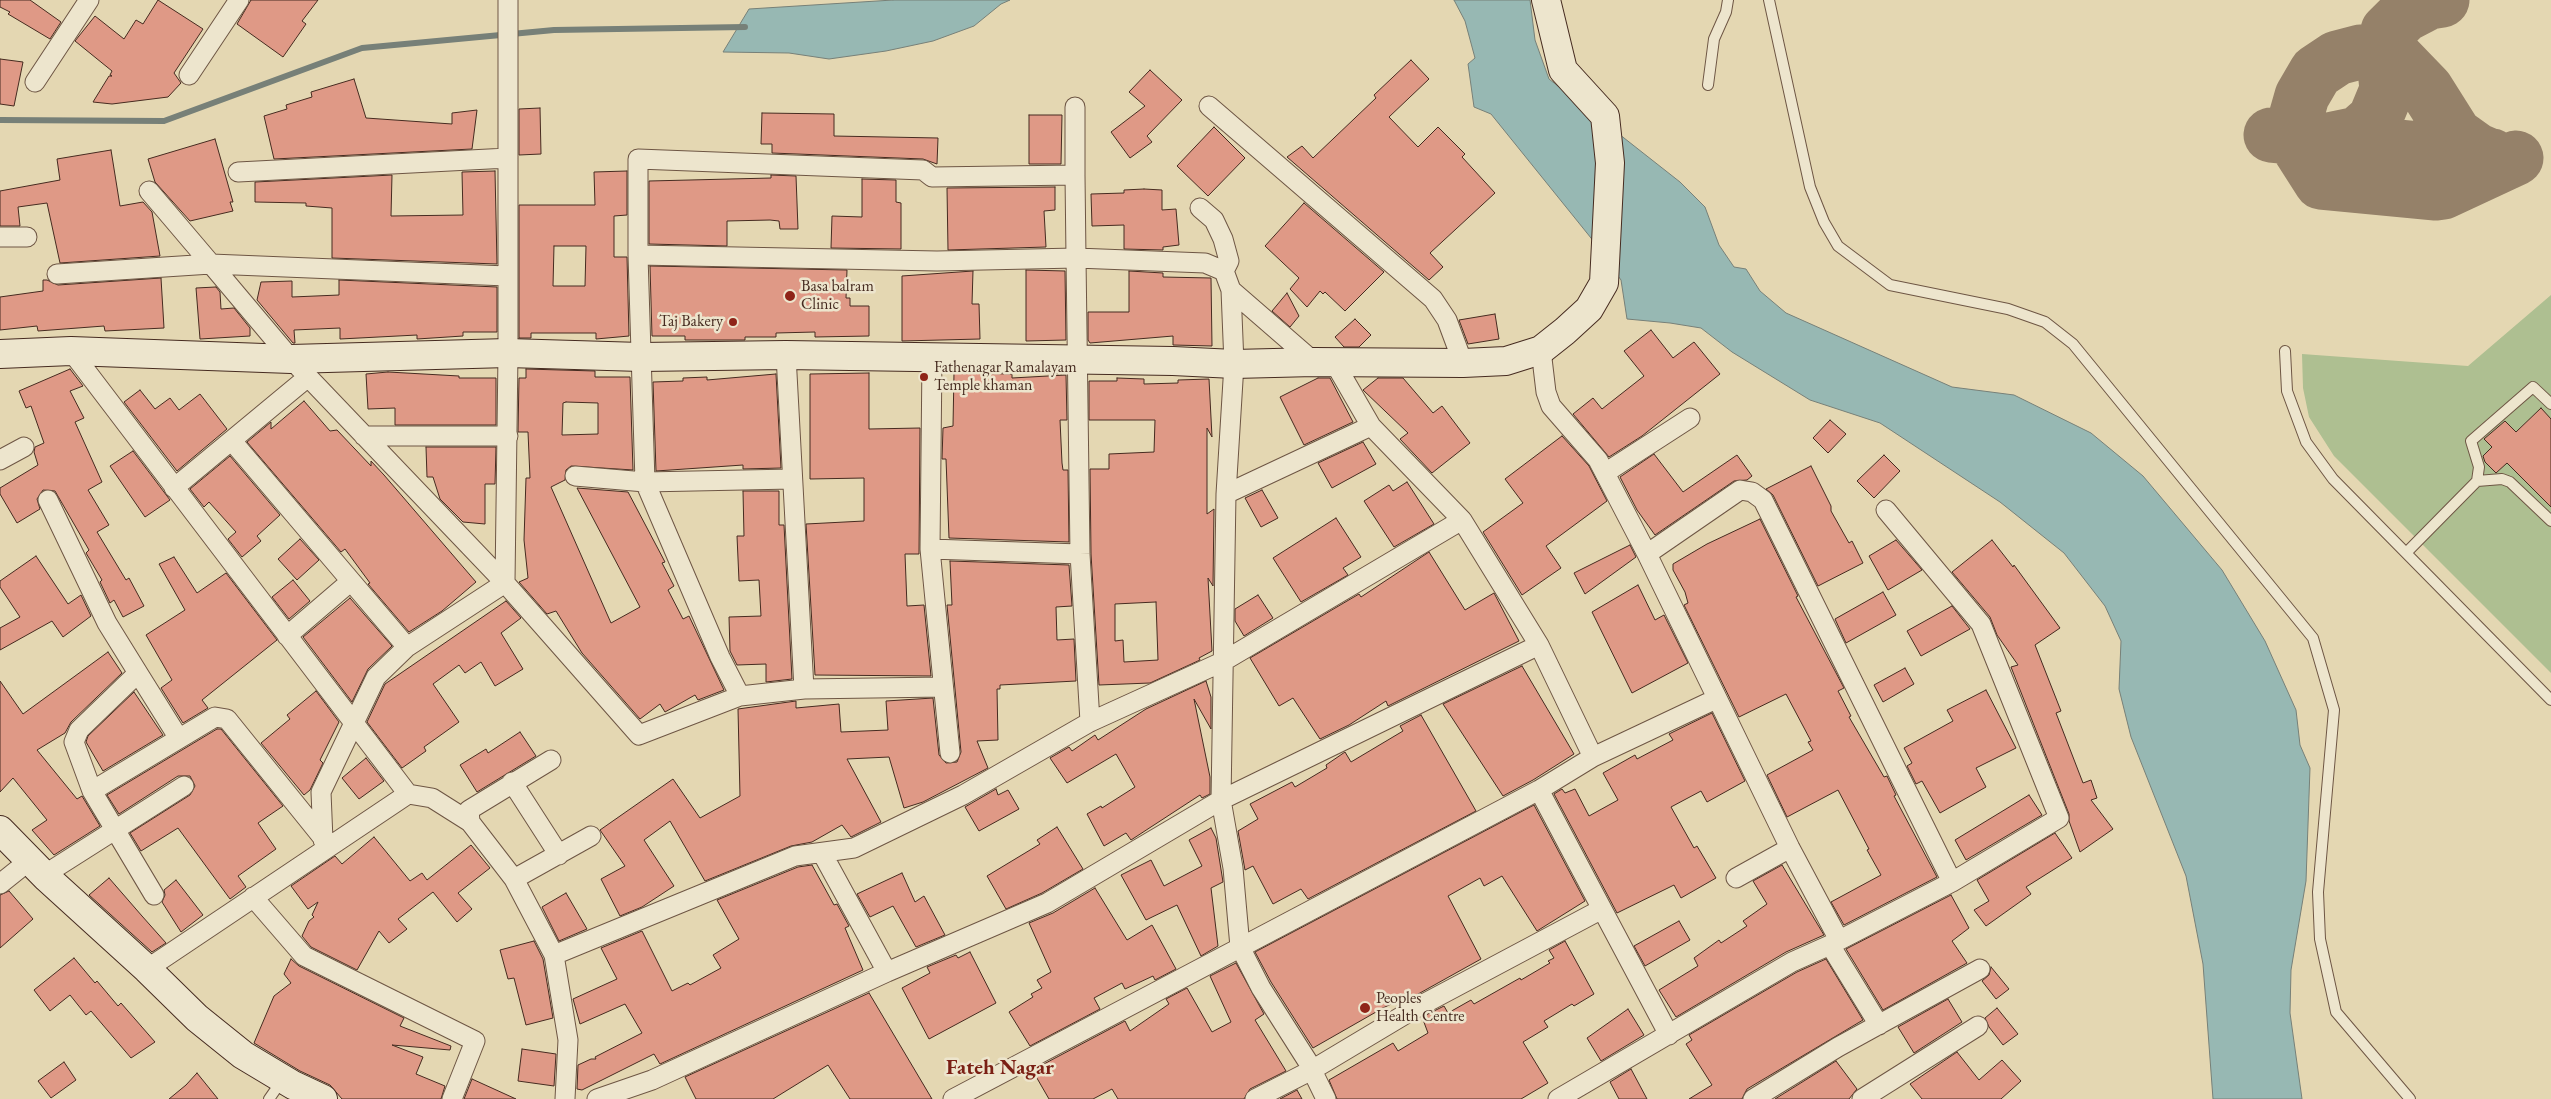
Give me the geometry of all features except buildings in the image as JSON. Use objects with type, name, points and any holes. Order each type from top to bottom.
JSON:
[{"type":"street","points":[[35,82],[89,0]]},
{"type":"street","points":[[189,75],[239,0]]},
{"type":"street","points":[[0,354],[71,351],[299,368],[508,353],[641,357],[786,355],[932,356],[1234,364],[1324,362],[1463,363],[1506,361],[1541,350],[1589,309],[1604,283],[1610,163],[1605,116],[1563,70],[1546,0]]},
{"type":"street","points":[[505,583],[508,436],[508,3]]},
{"type":"street","points":[[1209,106],[1433,299],[1448,320],[1463,363]]},
{"type":"street","points":[[1076,107],[1075,175],[1080,554],[1090,722]]},
{"type":"street","points":[[238,172],[508,158]]},
{"type":"street","points":[[740,696],[720,658],[645,482],[638,255],[638,158],[922,170],[932,177],[1075,175]]},
{"type":"street","points":[[149,191],[299,368],[505,583],[639,735],[740,696],[804,689],[943,686]]},
{"type":"street","points":[[1200,208],[1214,220],[1223,239],[1229,261],[1224,271]]},
{"type":"street","points":[[0,238],[27,237]]},
{"type":"street","points":[[638,255],[937,261],[1076,258],[1206,263],[1224,271],[1231,290],[1234,364],[1226,494],[1222,662],[1224,719],[1221,800],[1233,868],[1240,947],[1262,988],[1312,1070],[1326,1099]]},
{"type":"street","points":[[57,274],[211,264],[507,276]]},
{"type":"street","points":[[1231,290],[1324,362],[1371,426],[1462,520],[1538,645],[1593,756]]},
{"type":"street","points":[[1541,350],[1546,392],[1551,406],[1598,460],[1605,473],[1835,943],[1878,1025]]},
{"type":"street","points":[[71,351],[174,488],[233,561],[287,636],[408,794]]},
{"type":"street","points":[[786,355],[804,689]]},
{"type":"street","points":[[932,356],[930,549],[950,753]]},
{"type":"street","points":[[174,488],[232,441],[299,368]]},
{"type":"street","points":[[1605,473],[1690,418]]},
{"type":"street","points":[[1226,494],[1371,426]]},
{"type":"street","points":[[364,436],[508,436]]},
{"type":"street","points":[[232,441],[407,647]]},
{"type":"street","points":[[0,460],[24,447]]},
{"type":"street","points":[[575,476],[645,482],[792,479]]},
{"type":"street","points":[[1646,554],[1740,490],[1752,492],[1763,500],[1952,882]]},
{"type":"street","points":[[48,500],[107,623],[178,737]]},
{"type":"street","points":[[1558,1099],[1792,962],[1835,943],[1952,882],[2060,818],[1981,624],[1886,510]]},
{"type":"street","points":[[554,955],[795,856],[854,848],[963,795],[1090,722],[1222,662],[1462,520]]},
{"type":"street","points":[[930,549],[1080,554]]},
{"type":"street","points":[[287,636],[350,582]]},
{"type":"street","points":[[324,843],[321,792],[376,677],[407,647],[505,583]]},
{"type":"street","points":[[597,1099],[652,1080],[887,972],[1047,903],[1221,800],[1538,645]]},
{"type":"street","points":[[138,673],[79,730],[74,742],[92,791],[154,895]]},
{"type":"street","points":[[953,1099],[1539,790],[1593,756],[1716,699]]},
{"type":"street","points":[[92,791],[178,737],[215,717],[227,719],[324,843]]},
{"type":"street","points":[[470,822],[469,810],[512,782],[551,760]]},
{"type":"street","points":[[512,782],[559,855]]},
{"type":"street","points":[[21,876],[115,830],[184,786]]},
{"type":"street","points":[[1539,790],[1669,1035]]},
{"type":"street","points":[[147,969],[254,897],[324,843],[408,794],[432,798],[470,822],[514,879],[554,955],[568,1040],[565,1099]]},
{"type":"street","points":[[0,830],[21,876],[147,969],[197,1018],[243,1055],[284,1093]]},
{"type":"street","points":[[514,879],[591,836]]},
{"type":"street","points":[[1736,878],[1790,848]]},
{"type":"street","points":[[0,849],[21,876],[188,1029],[235,1066],[284,1093],[323,1099]]},
{"type":"street","points":[[822,853],[887,972]]},
{"type":"street","points":[[254,897],[304,956],[475,1041],[452,1099]]},
{"type":"street","points":[[1255,1099],[1312,1070],[1414,1009],[1602,909]]},
{"type":"street","points":[[1753,1099],[1878,1025],[1980,969]]},
{"type":"street","points":[[1862,1099],[1978,1026]]},
{"type":"lane","points":[[1708,85],[1714,39],[1726,12],[1728,0]]},
{"type":"lane","points":[[1769,0],[1810,187],[1824,222],[1838,246],[1890,285],[2008,309],[2044,322],[2073,344],[2313,638],[2334,710],[2318,892],[2320,939],[2336,1012],[2410,1099]]},
{"type":"lane","points":[[2285,351],[2287,391],[2306,442],[2334,479],[2551,700]]},
{"type":"lane","points":[[2406,553],[2477,481],[2479,467],[2471,441],[2533,386],[2551,404]]},
{"type":"lane","points":[[2477,481],[2502,479],[2510,482],[2551,521]]},
{"type":"green space","points":[[2551,295],[2551,673],[2334,456],[2309,417],[2303,388],[2302,354],[2468,366]]},
{"type":"water","points":[[893,0],[1010,0],[1001,4],[974,26],[933,41],[886,51],[829,59],[789,53],[723,52],[749,9]]},
{"type":"water","points":[[1454,0],[1530,0],[1535,40],[1549,79],[1680,182],[1705,207],[1719,245],[1734,267],[1746,269],[1760,291],[1786,313],[1952,387],[2014,395],[2091,433],[2143,476],[2222,570],[2265,641],[2296,710],[2300,745],[2310,768],[2306,881],[2291,970],[2290,1013],[2302,1099],[2213,1099],[2203,964],[2186,876],[2131,737],[2119,689],[2121,641],[2105,606],[2064,553],[2000,502],[1880,423],[1810,400],[1732,352],[1701,328],[1627,319],[1621,280],[1591,238],[1491,114],[1474,107],[1468,64],[1475,58],[1465,21]]},
{"type":"waterway","points":[[0,120],[164,121],[362,48],[554,30],[745,27]]},
{"type":"taxiway","points":[[2329,140],[2358,134],[2375,119],[2387,90],[2383,48],[2388,31],[2404,15],[2429,2],[2442,0]]},
{"type":"taxiway","points":[[2490,156],[2476,150],[2455,135],[2426,89],[2398,60],[2376,53],[2360,52],[2337,58],[2316,72],[2302,96],[2296,117],[2295,137],[2298,146],[2321,182],[2436,193],[2443,192],[2516,158]]},
{"type":"taxiway","points":[[2271,135],[2492,156]]},
{"type":"place","name":"Basa balram Clinic","points":[[790,296]]},
{"type":"place","name":"Taj Bakery","points":[[733,322]]},
{"type":"place","name":"Fathenagar Ramalayam Temple khaman","points":[[924,377]]},
{"type":"place","name":"Peoples Health Centre","points":[[1365,1008]]},
{"type":"district","name":"Fateh Nagar","points":[[1000,1068]]}]
